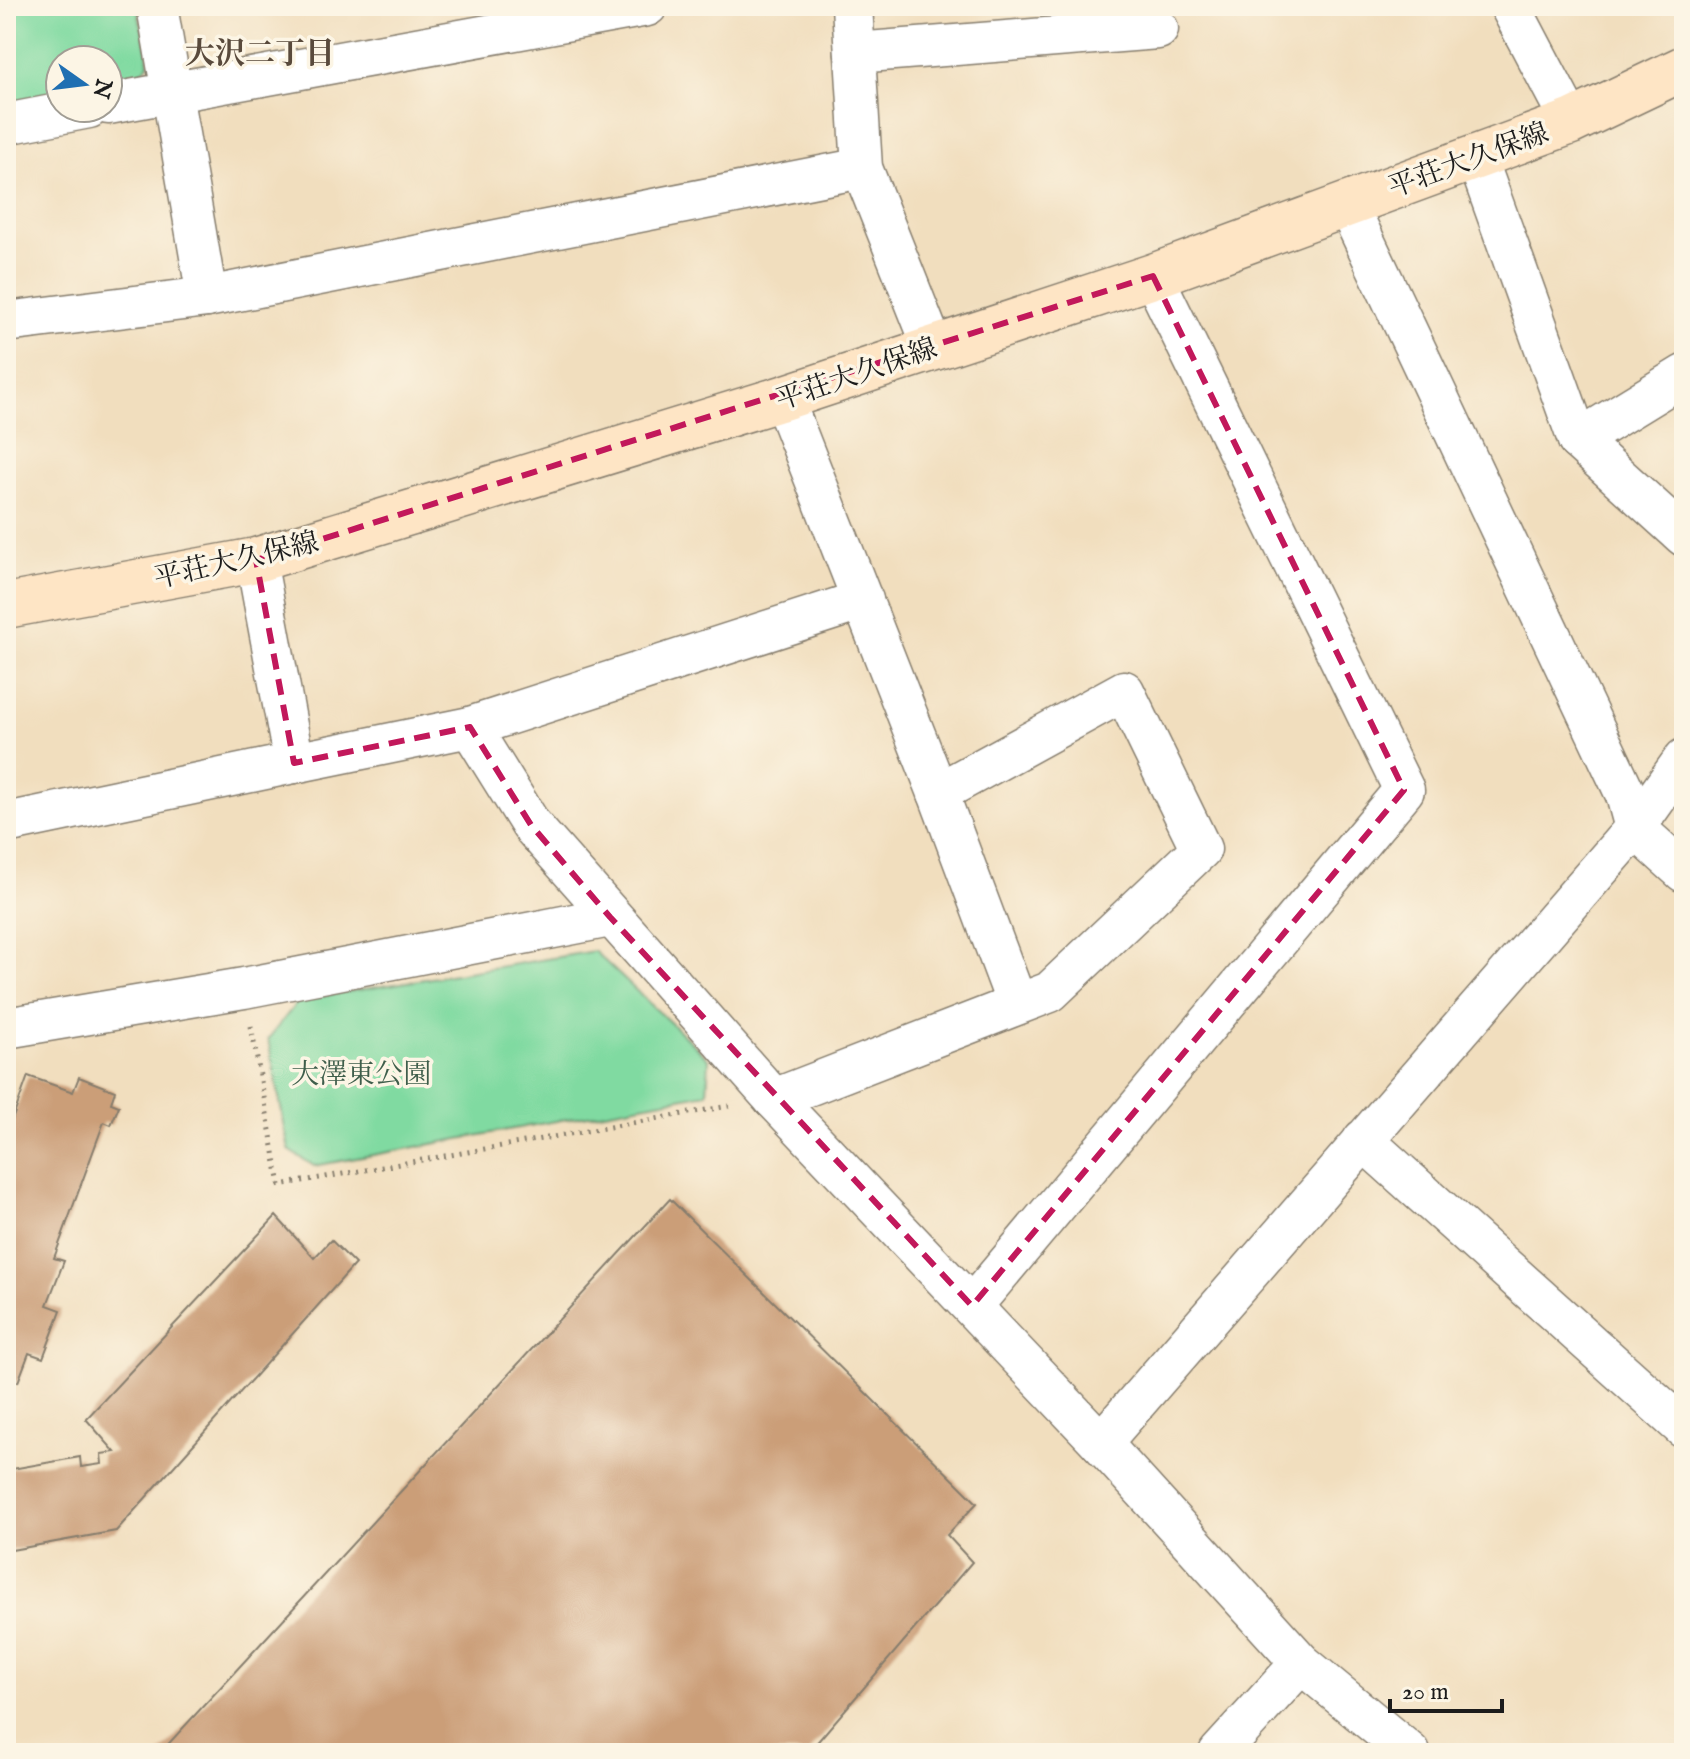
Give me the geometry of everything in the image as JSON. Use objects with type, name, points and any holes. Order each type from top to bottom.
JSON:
[{"type":"main road","name":"平荘大久保線","points":[[6,606],[256,560],[783,398],[1153,276],[1571,122],[1684,68]]},
{"type":"street","points":[[157,6],[207,297]]},
{"type":"street","points":[[124,101],[647,6]]},
{"type":"street","points":[[852,6],[862,168],[933,347]]},
{"type":"street","points":[[1510,6],[1571,122]]},
{"type":"street","points":[[855,53],[1158,29]]},
{"type":"street","points":[[6,124],[44,117]]},
{"type":"street","points":[[1476,156],[1578,440],[1684,536]]},
{"type":"street","points":[[6,322],[207,297],[862,168]]},
{"type":"street","points":[[1347,204],[1626,795],[1635,828],[1684,872]]},
{"type":"street","points":[[972,1306],[1404,790],[1153,276]]},
{"type":"street","points":[[1578,440],[1684,375]]},
{"type":"street","points":[[783,398],[1017,1004]]},
{"type":"street","points":[[256,560],[294,763]]},
{"type":"street","points":[[6,823],[470,727],[863,600]]},
{"type":"street","points":[[774,1099],[1050,992],[1201,849],[1124,691],[938,793]]},
{"type":"street","points":[[470,727],[531,825],[774,1099],[1101,1443],[1301,1663],[1410,1753]]},
{"type":"street","points":[[1101,1443],[1635,828],[1684,759]]},
{"type":"street","points":[[6,1028],[244,988],[610,917]]},
{"type":"street","points":[[1363,1140],[1684,1428]]},
{"type":"street","points":[[1219,1753],[1301,1663]]},
{"type":"path","points":[[244,988],[280,1185],[774,1099]]},
{"type":"highlighted area","points":[[1153,276],[1404,790],[972,1306],[610,917],[531,825],[470,727],[294,763],[256,560]]},
{"type":"green space","points":[[6,6],[137,6],[149,62],[132,88],[124,89],[124,44],[44,44],[44,104],[6,110]]},
{"type":"green space","name":"大澤東公園","points":[[594,951],[709,1059],[707,1093],[314,1166],[289,1150],[268,1039],[299,1000]]},
{"type":"building","points":[[28,1076],[73,1092],[79,1077],[115,1091],[111,1103],[119,1106],[111,1125],[104,1122],[54,1258],[64,1261],[47,1305],[61,1310],[43,1358],[29,1353],[18,1382],[6,1378],[6,1137]]},
{"type":"building","points":[[670,1199],[977,1503],[947,1535],[972,1562],[808,1753],[160,1753]]},
{"type":"building","points":[[276,1216],[314,1258],[331,1240],[355,1264],[116,1531],[6,1551],[6,1470],[80,1457],[81,1467],[102,1464],[101,1454],[115,1452],[86,1419]]},
{"type":"district","name":"大沢二丁目","points":[[260,53]]}]
